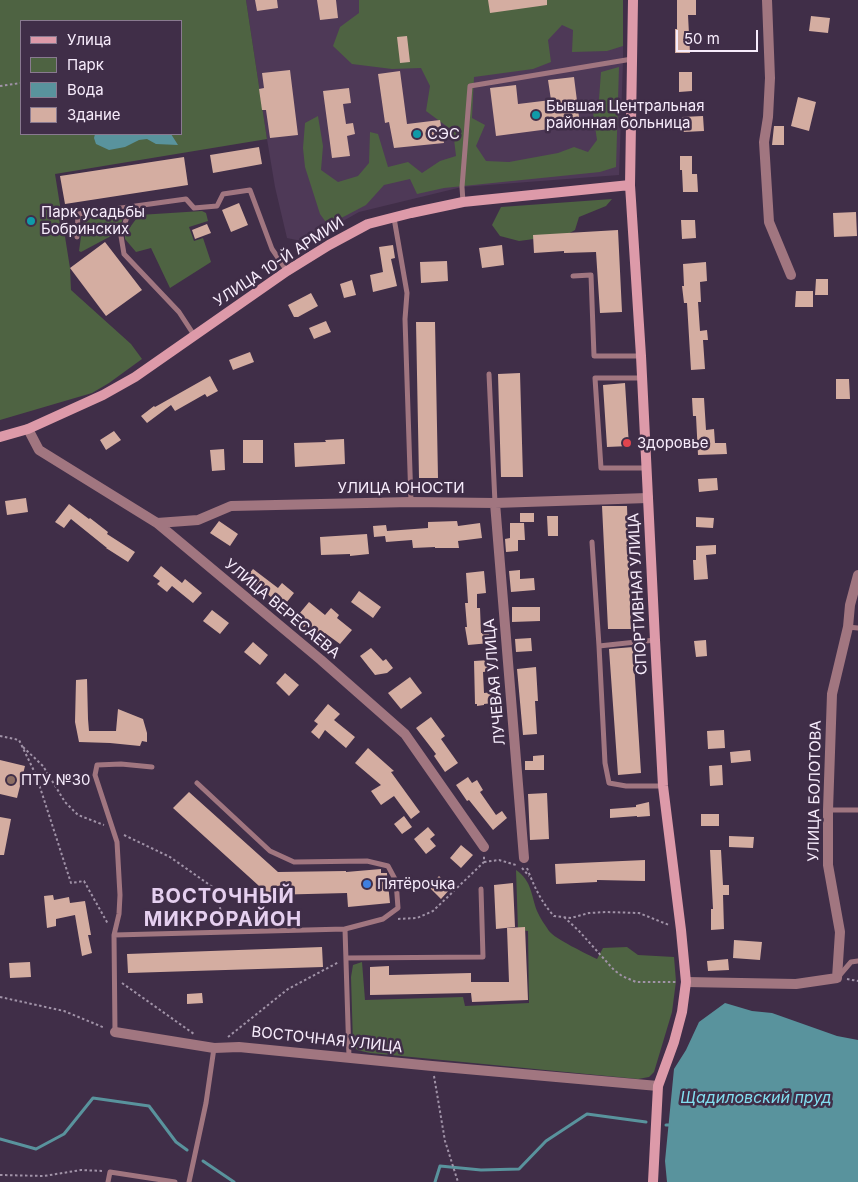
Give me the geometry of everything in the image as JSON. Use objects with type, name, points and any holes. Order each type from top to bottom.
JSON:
[{"type":"street","name":"СПОРТИВНАЯ УЛИЦА","points":[[633,0],[630,185],[641,356],[654,640],[662,786],[686,982],[682,1012],[674,1042],[658,1086],[653,1182]]},
{"type":"street","points":[[767,0],[770,78],[768,117],[764,142],[769,222],[791,275]]},
{"type":"street","name":"УЛИЦА 10-Й АРМИИ","points":[[0,437],[28,429],[104,395],[135,377],[286,271],[368,224],[463,202],[630,185]]},
{"type":"street","name":"УЛИЦА ВЕРЕСАЕВА","points":[[28,429],[39,450],[157,523],[321,660],[405,734],[484,847]]},
{"type":"street","name":"УЛИЦА ЮНОСТИ","points":[[157,523],[198,520],[231,506],[411,502],[495,503],[648,498]]},
{"type":"street","name":"ЛУЧЕВАЯ УЛИЦА","points":[[495,503],[524,858]]},
{"type":"street","name":"УЛИЦА БОЛОТОВА","points":[[837,978],[840,932],[828,865],[832,694],[853,627],[850,605],[858,575]]},
{"type":"street","points":[[686,982],[796,984],[837,978]]},
{"type":"street","name":"ВОСТОЧНАЯ УЛИЦА","points":[[115,1032],[214,1048],[239,1047],[658,1086]]},
{"type":"lane","points":[[463,202],[462,187],[470,86],[632,59]]},
{"type":"lane","points":[[77,238],[78,214],[186,199],[194,208],[217,206],[223,194],[250,190],[272,249],[286,271]]},
{"type":"lane","points":[[130,207],[121,236],[124,254],[179,312],[194,335]]},
{"type":"lane","points":[[394,217],[407,293],[405,319],[411,502]]},
{"type":"lane","points":[[573,276],[591,276],[594,356],[641,356]]},
{"type":"lane","points":[[489,374],[495,503]]},
{"type":"lane","points":[[642,378],[595,378],[601,468],[646,468]]},
{"type":"lane","points":[[592,542],[605,763],[609,783],[626,786],[662,786]]},
{"type":"lane","points":[[599,646],[654,640]]},
{"type":"lane","points":[[115,1032],[114,935],[119,914],[120,894],[117,842],[95,776],[97,765],[121,764],[152,767]]},
{"type":"lane","points":[[114,935],[345,929],[383,919],[398,908],[396,881],[388,866],[367,861],[294,862],[270,852],[197,783]]},
{"type":"lane","points":[[828,810],[858,810]]},
{"type":"lane","points":[[346,958],[483,957],[481,890]]},
{"type":"lane","points":[[345,929],[349,1057]]},
{"type":"lane","points":[[837,978],[851,962],[858,962]]},
{"type":"lane","points":[[189,1182],[206,1103],[214,1048]]},
{"type":"lane","points":[[108,1182],[110,1172],[175,1182]]},
{"type":"path","points":[[0,86],[20,83]]},
{"type":"path","points":[[0,736],[19,740],[36,775],[71,883],[84,881],[114,935]]},
{"type":"path","points":[[23,748],[43,766],[65,802],[78,815],[113,829],[170,857],[214,888],[223,918],[224,932]]},
{"type":"path","points":[[484,847],[484,862]]},
{"type":"path","points":[[524,858],[536,892],[546,908],[554,916],[572,918],[589,913],[639,912],[681,930]]},
{"type":"path","points":[[383,919],[417,918],[433,911],[484,862],[499,860],[520,866],[531,878]]},
{"type":"path","points":[[564,918],[622,976],[636,982],[686,982]]},
{"type":"path","points":[[229,1036],[288,989],[346,958]]},
{"type":"path","points":[[114,978],[199,1038]]},
{"type":"path","points":[[0,997],[64,1011],[115,1032]]},
{"type":"path","points":[[432,1066],[445,1141],[458,1182]]},
{"type":"path","points":[[0,1176],[44,1176],[81,1170],[110,1172]]},
{"type":"shaded area","points":[[246,0],[623,0],[619,175],[462,187],[359,212],[306,242],[287,238],[275,187]]},
{"type":"green space","name":"Парк усадьбы Бобринских","points":[[0,0],[246,0],[267,139],[55,174],[70,268],[71,290],[131,344],[142,359],[92,393],[0,420]]},
{"type":"green space","points":[[359,0],[623,0],[623,46],[607,51],[572,52],[573,30],[562,25],[548,40],[551,62],[533,69],[474,77],[472,118],[485,125],[476,146],[486,161],[509,162],[558,153],[574,147],[588,152],[597,140],[593,113],[599,99],[601,72],[619,67],[616,167],[600,172],[444,188],[417,194],[410,179],[384,185],[366,205],[328,225],[320,214],[305,167],[303,148],[305,123],[318,116],[323,146],[321,170],[338,182],[358,176],[369,163],[370,132],[378,134],[388,167],[408,162],[422,173],[440,161],[456,156],[453,131],[426,111],[430,86],[421,68],[392,69],[352,64],[333,46],[340,27],[359,13]]},
{"type":"green space","points":[[612,199],[606,206],[579,217],[575,230],[559,239],[519,241],[500,236],[492,225],[501,207]]},
{"type":"green space","points":[[202,211],[206,213],[208,221],[189,227],[194,241],[203,238],[211,262],[170,288],[151,248],[136,252],[125,239],[125,234],[139,215]]},
{"type":"green space","points":[[103,214],[107,218],[123,218],[119,230],[81,252],[79,251],[83,222],[89,220],[93,215]]},
{"type":"green space","points":[[516,870],[528,884],[537,911],[549,931],[572,946],[597,959],[603,948],[627,947],[638,955],[674,957],[676,981],[672,1012],[654,1072],[649,1077],[638,1079],[370,1053],[357,1050],[353,1044],[351,977],[353,965],[362,962],[365,1000],[463,997],[465,1006],[529,1003],[528,931],[518,930]]},
{"type":"water","points":[[95,135],[172,135],[178,145],[156,144],[147,139],[139,140],[125,147],[109,150],[96,144]]},
{"type":"water","name":"Щадиловский пруд","points":[[725,1003],[752,1011],[772,1013],[837,1036],[858,1040],[858,1182],[667,1182],[665,1161],[674,1069],[686,1050],[699,1022]]},
{"type":"building","points":[[255,0],[277,0],[278,8],[257,11]]},
{"type":"building","points":[[317,0],[336,0],[338,18],[320,20]]},
{"type":"building","points":[[488,0],[547,0],[547,5],[490,13]]},
{"type":"building","points":[[677,0],[696,0],[696,15],[688,15],[690,53],[675,53]]},
{"type":"building","points":[[811,16],[830,18],[828,33],[809,31]]},
{"type":"building","points":[[407,36],[410,62],[400,63],[397,37]]},
{"type":"building","points":[[290,70],[298,135],[270,138],[266,110],[262,110],[259,89],[264,88],[262,73]]},
{"type":"building","points":[[400,71],[407,124],[440,120],[444,143],[394,148],[389,122],[385,123],[378,74]]},
{"type":"building","points":[[679,72],[692,72],[692,91],[679,92]]},
{"type":"building","name":"Бывшая Центральная районная больница","points":[[574,77],[580,125],[496,136],[490,88],[516,85],[518,104],[551,100],[548,80]]},
{"type":"building","points":[[349,88],[351,103],[343,104],[346,124],[353,123],[355,134],[347,136],[350,156],[332,158],[323,91]]},
{"type":"building","points":[[798,97],[816,102],[809,131],[791,126]]},
{"type":"building","points":[[703,116],[704,131],[683,132],[682,117]]},
{"type":"building","points":[[774,126],[784,126],[784,145],[772,145]]},
{"type":"building","points":[[259,147],[262,164],[213,173],[210,155]]},
{"type":"building","points":[[680,156],[692,156],[692,174],[697,174],[698,192],[683,192]]},
{"type":"building","points":[[184,157],[188,185],[65,204],[60,176]]},
{"type":"building","points":[[239,203],[248,225],[231,232],[222,210]]},
{"type":"building","points":[[856,212],[857,236],[834,237],[833,213]]},
{"type":"building","points":[[681,220],[695,220],[696,238],[682,239]]},
{"type":"building","points":[[207,224],[211,233],[195,239],[192,230]]},
{"type":"building","points":[[618,230],[622,312],[600,313],[596,252],[564,253],[564,251],[534,253],[533,235]]},
{"type":"building","points":[[105,242],[142,290],[106,316],[70,268]]},
{"type":"building","points":[[393,245],[395,258],[391,259],[397,286],[373,292],[370,275],[383,272],[379,247]]},
{"type":"building","points":[[502,245],[504,265],[482,268],[479,248]]},
{"type":"building","points":[[447,261],[448,281],[421,283],[420,262]]},
{"type":"building","points":[[706,262],[707,281],[700,282],[701,302],[698,302],[700,331],[707,330],[708,340],[703,340],[705,369],[691,370],[687,303],[684,303],[682,286],[684,286],[683,264]]},
{"type":"building","points":[[816,279],[828,279],[828,295],[815,295]]},
{"type":"building","points":[[352,280],[356,295],[344,298],[340,284]]},
{"type":"building","points":[[796,291],[813,291],[813,307],[795,307]]},
{"type":"building","points":[[311,293],[318,306],[298,317],[294,317],[288,305]]},
{"type":"building","points":[[326,321],[331,332],[314,339],[309,328]]},
{"type":"building","points":[[416,322],[435,322],[438,478],[419,478]]},
{"type":"building","points":[[250,352],[254,362],[233,370],[229,360]]},
{"type":"building","points":[[520,373],[523,477],[501,477],[498,374]]},
{"type":"building","points":[[210,376],[218,391],[207,397],[205,394],[175,411],[171,405],[147,423],[141,416],[154,406]]},
{"type":"building","points":[[836,379],[849,379],[850,399],[836,399]]},
{"type":"building","points":[[625,383],[629,446],[607,447],[603,385]]},
{"type":"building","points":[[692,398],[704,398],[706,430],[714,429],[715,443],[726,443],[727,454],[698,455],[696,416],[693,416]]},
{"type":"building","points":[[114,431],[121,440],[106,450],[100,440]]},
{"type":"building","points":[[344,439],[345,464],[295,467],[294,443],[326,442],[325,440]]},
{"type":"building","points":[[243,440],[263,440],[263,463],[243,463]]},
{"type":"building","points":[[224,449],[225,470],[212,471],[210,450]]},
{"type":"building","points":[[717,478],[718,490],[699,492],[698,479]]},
{"type":"building","points":[[26,498],[28,512],[7,515],[5,501]]},
{"type":"building","points":[[69,504],[108,532],[107,534],[135,552],[128,562],[106,548],[71,519],[64,528],[55,522]]},
{"type":"building","points":[[602,506],[627,506],[631,629],[608,629]]},
{"type":"building","points":[[520,513],[534,513],[534,522],[520,522]]},
{"type":"building","points":[[547,516],[558,516],[558,536],[548,536]]},
{"type":"building","points":[[696,517],[714,518],[713,528],[696,527]]},
{"type":"building","points":[[219,521],[238,534],[230,546],[210,533]]},
{"type":"building","points":[[457,521],[458,526],[480,523],[482,538],[458,541],[459,548],[413,548],[412,540],[386,542],[385,536],[374,537],[373,526],[386,525],[387,531],[428,528],[428,522]]},
{"type":"building","points":[[510,523],[524,523],[525,540],[518,540],[518,551],[506,552],[505,539],[510,538]]},
{"type":"building","points":[[367,534],[369,554],[350,556],[350,554],[321,555],[320,537]]},
{"type":"building","points":[[716,545],[716,554],[706,555],[708,579],[694,580],[693,560],[696,560],[696,546]]},
{"type":"building","points":[[161,566],[182,583],[185,579],[202,593],[193,603],[172,586],[167,592],[157,584],[160,581],[153,576]]},
{"type":"building","points":[[253,569],[278,588],[282,583],[294,593],[283,607],[260,588],[245,579]]},
{"type":"building","points":[[520,570],[520,579],[534,578],[535,590],[511,592],[509,571]]},
{"type":"building","points":[[484,571],[486,593],[477,594],[477,608],[480,608],[481,633],[489,632],[490,643],[468,645],[465,627],[467,627],[465,603],[468,603],[466,573]]},
{"type":"building","points":[[359,591],[381,607],[373,618],[351,602]]},
{"type":"building","points":[[309,602],[325,615],[331,608],[339,615],[337,618],[352,630],[340,644],[325,633],[321,638],[306,625],[304,627],[294,620]]},
{"type":"building","points":[[512,607],[540,607],[540,621],[512,622]]},
{"type":"building","points":[[212,610],[229,623],[220,634],[203,621]]},
{"type":"building","points":[[531,638],[532,651],[516,652],[515,639]]},
{"type":"building","points":[[706,640],[707,656],[696,657],[694,641]]},
{"type":"building","points":[[253,642],[268,655],[260,665],[244,652]]},
{"type":"building","points":[[633,647],[641,773],[618,775],[609,649]]},
{"type":"building","points":[[371,648],[383,661],[386,659],[393,668],[387,673],[375,675],[360,656]]},
{"type":"building","points":[[490,660],[491,671],[483,672],[484,693],[493,692],[493,703],[477,706],[475,704],[474,661]]},
{"type":"building","points":[[536,667],[538,701],[535,701],[537,734],[523,735],[517,669]]},
{"type":"building","points":[[285,673],[299,685],[289,696],[276,683]]},
{"type":"building","points":[[410,677],[422,693],[401,709],[388,693]]},
{"type":"building","points":[[87,679],[89,731],[116,731],[118,709],[143,719],[147,733],[147,742],[142,741],[140,746],[79,742],[75,722],[76,680]]},
{"type":"building","points":[[328,704],[340,714],[334,720],[355,737],[346,748],[325,730],[319,739],[311,732],[318,724],[314,721]]},
{"type":"building","points":[[431,717],[445,736],[441,739],[458,763],[445,772],[434,756],[436,754],[416,728]]},
{"type":"building","points":[[724,730],[725,748],[708,749],[707,731]]},
{"type":"building","points":[[368,748],[394,771],[391,772],[420,812],[411,819],[394,796],[381,805],[371,791],[381,785],[355,763]]},
{"type":"building","points":[[750,750],[751,761],[731,763],[730,752]]},
{"type":"building","points":[[544,755],[544,770],[525,770],[525,761],[533,761],[533,756]]},
{"type":"building","name":"ПТУ №30","points":[[0,760],[25,766],[17,798],[0,794]]},
{"type":"building","points":[[722,765],[723,785],[710,786],[709,766]]},
{"type":"building","points":[[468,777],[472,783],[477,780],[483,790],[480,792],[496,815],[502,811],[507,818],[493,830],[469,800],[467,801],[456,785]]},
{"type":"building","points":[[189,792],[278,872],[346,872],[381,869],[381,873],[387,873],[390,903],[348,907],[347,893],[269,895],[173,808]]},
{"type":"building","points":[[547,793],[549,839],[530,840],[528,794]]},
{"type":"building","points":[[649,802],[650,816],[610,818],[610,809],[636,807],[636,805]]},
{"type":"building","points":[[701,814],[719,814],[719,826],[701,826]]},
{"type":"building","points":[[404,816],[412,827],[402,834],[394,824]]},
{"type":"building","name":"ПТУ №30","points":[[0,817],[11,819],[4,855],[0,855]]},
{"type":"building","points":[[428,827],[435,835],[430,839],[436,846],[426,854],[414,839]]},
{"type":"building","points":[[729,836],[754,837],[753,848],[729,847]]},
{"type":"building","points":[[461,845],[473,855],[461,868],[450,858]]},
{"type":"building","points":[[710,850],[721,850],[723,885],[729,885],[729,895],[723,895],[724,929],[711,930],[711,909],[713,909]]},
{"type":"building","points":[[645,860],[645,881],[597,880],[597,882],[556,884],[555,864]]},
{"type":"building","points":[[439,876],[451,888],[441,899],[429,887]]},
{"type":"building","points":[[513,883],[515,927],[496,929],[494,885]]},
{"type":"building","points":[[53,895],[54,900],[69,897],[70,903],[85,901],[91,935],[88,935],[92,953],[82,956],[75,915],[56,919],[56,926],[47,928],[44,896]]},
{"type":"building","points":[[525,927],[528,1000],[472,1002],[471,993],[370,995],[370,967],[389,966],[389,975],[471,973],[471,982],[509,982],[507,928]]},
{"type":"building","points":[[734,940],[762,942],[760,960],[733,958]]},
{"type":"building","points":[[322,947],[323,967],[128,973],[127,954]]},
{"type":"building","points":[[728,959],[729,970],[708,971],[707,961]]},
{"type":"building","points":[[30,962],[31,977],[10,978],[9,963]]},
{"type":"building","points":[[202,993],[203,1003],[187,1004],[187,994]]},
{"type":"waterway","points":[[0,1139],[36,1149],[64,1134],[93,1098],[149,1106],[176,1142],[187,1150]]},
{"type":"waterway","points":[[435,1182],[440,1166],[481,1170],[519,1169],[546,1141],[587,1114],[646,1122]]},
{"type":"waterway","points":[[203,1161],[234,1182]]},
{"type":"place","name":"Бывшая Центральная районная больница","points":[[536,115]]},
{"type":"place","name":"СЭС","points":[[417,134]]},
{"type":"place","name":"Парк усадьбы Бобринских","points":[[31,221]]},
{"type":"place","name":"Здоровье","points":[[627,443]]},
{"type":"place","name":"ПТУ №30","points":[[11,780]]},
{"type":"place","name":"Пятёрочка","points":[[367,884]]},
{"type":"district","name":"ВОСТОЧНЫЙ МИКРОРАЙОН","points":[[223,908]]}]
